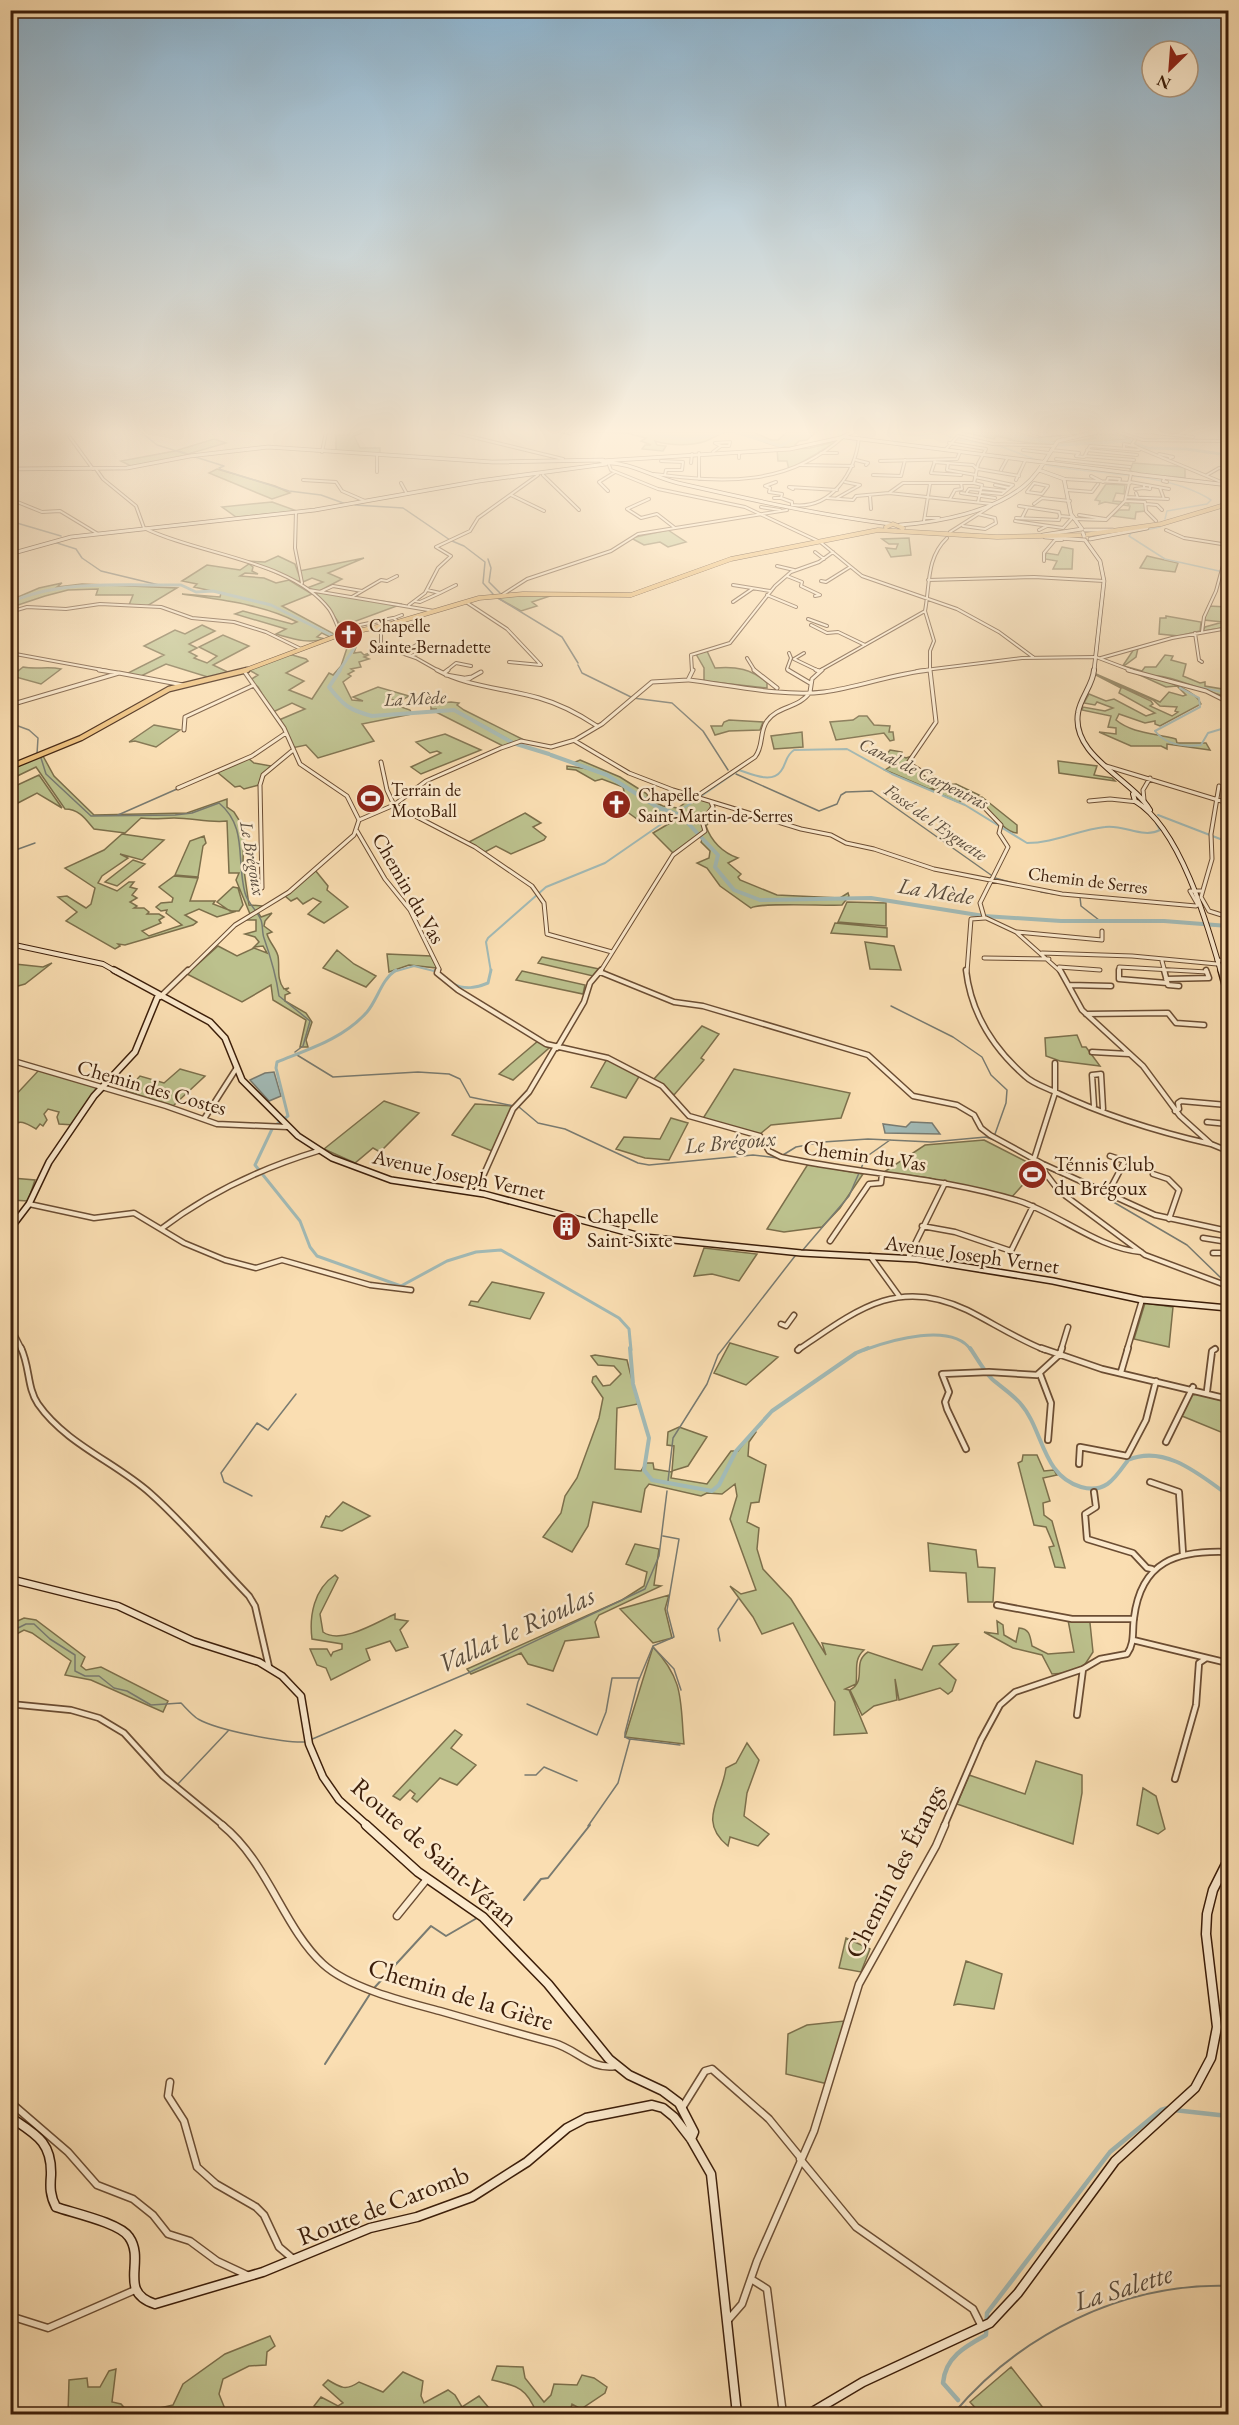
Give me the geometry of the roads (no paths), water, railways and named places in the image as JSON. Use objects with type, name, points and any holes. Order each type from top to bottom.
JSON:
[{"type":"main road","points":[[10,554],[41,545]]},
{"type":"main road","points":[[10,767],[90,733],[165,691],[244,671],[339,635],[381,627],[466,602],[501,595],[631,595],[669,584],[724,561],[795,545]]},
{"type":"main road","points":[[1090,545],[1102,567],[1104,581],[1098,658],[1093,678],[1078,712],[1077,725],[1085,744],[1150,810],[1163,828],[1209,924],[1217,962],[1228,996]]},
{"type":"main road","name":"Avenue Joseph Vernet","points":[[10,944],[99,963],[217,1028],[225,1038],[236,1070],[246,1084],[288,1127],[318,1151],[352,1167],[392,1180],[476,1192],[638,1236],[777,1251],[908,1258],[1053,1281],[1142,1300],[1228,1308]]},
{"type":"main road","points":[[10,1229],[29,1204],[49,1162],[102,1087],[135,1052],[153,1005],[160,997]]},
{"type":"main road","name":"Route de Saint-Véran","points":[[10,1579],[111,1604],[193,1641],[268,1667],[290,1683],[301,1696],[309,1744],[323,1777],[333,1793],[388,1847],[427,1879],[493,1926],[548,1984],[582,2028],[616,2066],[670,2096],[682,2108]]},
{"type":"main road","points":[[809,2415],[863,2382],[985,2325],[1018,2293],[1115,2161],[1173,2111],[1200,2082],[1214,2045],[1216,2013],[1206,1925],[1211,1897],[1228,1860]]},
{"type":"main road","name":"Route de Caromb","points":[[135,2289],[142,2300],[163,2304],[250,2277],[298,2259],[360,2231],[417,2217],[472,2197],[528,2162],[567,2128],[586,2118],[634,2107],[658,2106],[674,2117],[691,2139],[705,2159],[712,2180],[736,2415]]},
{"type":"main road","points":[[682,2108],[693,2132],[691,2139]]},
{"type":"main road","points":[[10,2117],[41,2140],[49,2150],[49,2190],[56,2207],[116,2227],[129,2236],[134,2250],[135,2289]]},
{"type":"street","points":[[179,545],[245,562],[302,583]]},
{"type":"street","points":[[294,545],[296,564],[302,583],[327,606],[339,635]]},
{"type":"street","points":[[409,605],[427,590],[438,568],[451,556],[437,550],[436,547],[440,545]]},
{"type":"street","points":[[501,595],[527,579],[611,551],[620,545]]},
{"type":"street","points":[[824,545],[850,567],[890,588],[928,598],[961,611],[1017,644],[1033,658]]},
{"type":"street","points":[[941,545],[934,554],[928,579],[928,598],[925,610],[933,640],[930,651],[936,722],[908,763],[942,784],[976,799],[999,826],[999,833],[1008,847],[979,905],[984,917]]},
{"type":"street","points":[[1044,561],[1044,553],[1051,545]]},
{"type":"street","points":[[1202,632],[1205,610],[1214,596],[1228,546]]},
{"type":"street","points":[[785,547],[791,552]]},
{"type":"street","points":[[815,552],[824,559]]},
{"type":"street","points":[[688,680],[693,670],[692,655],[730,643],[750,622],[767,595],[787,576],[824,559],[833,552]]},
{"type":"street","points":[[777,566],[796,571]]},
{"type":"street","points":[[820,581],[826,582],[850,567]]},
{"type":"street","points":[[351,598],[381,580],[387,581],[397,576]]},
{"type":"street","points":[[787,576],[802,582],[801,586],[820,595],[815,596]]},
{"type":"street","points":[[928,579],[1034,577],[1104,581]]},
{"type":"street","points":[[415,600],[420,602],[456,585]]},
{"type":"street","points":[[733,585],[771,591]]},
{"type":"street","points":[[319,592],[333,586],[362,591]]},
{"type":"street","points":[[733,602],[754,588]]},
{"type":"street","points":[[308,590],[409,605],[434,611]]},
{"type":"street","points":[[427,590],[440,593]]},
{"type":"street","points":[[767,595],[796,607]]},
{"type":"street","points":[[466,602],[491,615],[518,637],[541,664],[509,662]]},
{"type":"street","points":[[10,612],[27,607],[66,609],[100,604],[160,607],[192,618],[234,622],[266,632],[301,649]]},
{"type":"street","points":[[698,797],[759,753],[766,721],[799,703],[810,692],[810,683],[819,672],[925,610]]},
{"type":"street","points":[[360,624],[402,615]]},
{"type":"street","points":[[393,618],[399,622]]},
{"type":"street","points":[[808,619],[865,645]]},
{"type":"street","points":[[811,625],[827,633],[837,631]]},
{"type":"street","points":[[823,628],[827,626]]},
{"type":"street","points":[[381,627],[381,646],[410,656],[458,682],[540,698],[575,712],[597,726]]},
{"type":"street","points":[[358,820],[394,805],[426,781],[517,742],[552,747],[575,740],[597,726],[650,683],[688,680],[826,692],[901,673],[1033,658],[1098,658],[1195,633],[1228,628]]},
{"type":"street","points":[[1195,633],[1199,660],[1202,662]]},
{"type":"street","points":[[401,653],[422,642]]},
{"type":"street","points":[[410,656],[433,646]]},
{"type":"street","points":[[789,652],[791,658],[787,669],[810,683]]},
{"type":"street","points":[[10,653],[183,685]]},
{"type":"street","points":[[804,653],[794,659],[819,672]]},
{"type":"street","points":[[747,658],[757,674],[778,689]]},
{"type":"street","points":[[1098,658],[1180,686],[1206,691],[1228,702]]},
{"type":"street","points":[[444,673],[456,663],[471,666]]},
{"type":"street","points":[[160,997],[227,932],[252,912],[280,898],[357,831],[358,820],[347,796],[304,769],[292,751],[286,733],[244,671]]},
{"type":"street","points":[[444,673],[472,678],[481,672]]},
{"type":"street","points":[[10,705],[119,673]]},
{"type":"street","points":[[184,730],[184,719],[188,715],[254,685]]},
{"type":"street","points":[[178,788],[252,756],[286,733]]},
{"type":"street","name":"Chemin de Serres","points":[[575,740],[629,773],[698,797],[801,829],[831,835],[846,843],[874,849],[934,869],[1062,894],[1197,906],[1190,892],[1194,890]]},
{"type":"street","points":[[262,888],[260,785],[263,775],[292,751]]},
{"type":"street","points":[[381,762],[387,790],[394,805],[501,862],[538,894],[547,915],[547,934],[612,952]]},
{"type":"street","points":[[1106,766],[1216,797],[1228,803]]},
{"type":"street","points":[[1089,801],[1139,800],[1150,778]]},
{"type":"street","points":[[1219,786],[1214,827],[1211,833],[1212,859],[1201,897],[1208,909],[1228,917]]},
{"type":"street","points":[[476,1192],[515,1106],[529,1092],[578,1013],[590,982],[600,972],[673,855],[706,829],[702,821],[713,806],[708,800]]},
{"type":"street","name":"Chemin du Vas","points":[[357,831],[385,879],[410,910],[438,971],[458,990],[556,1048],[608,1058],[634,1070],[662,1086],[689,1116],[760,1136],[769,1151],[779,1156],[945,1183],[1033,1206],[1112,1245],[1141,1252]]},
{"type":"street","points":[[1194,890],[1201,891]]},
{"type":"street","points":[[1211,1144],[1175,1111],[1146,1070],[1086,1014],[1059,967],[1018,933],[1000,922],[984,917],[971,919],[966,966],[967,988],[972,1004],[986,1033],[1031,1082],[1168,1134],[1211,1144],[1228,1151]]},
{"type":"street","points":[[1018,933],[1102,940],[1102,931]]},
{"type":"street","points":[[1018,933],[1074,939]]},
{"type":"street","points":[[1042,953],[1132,956],[1162,961],[1228,961]]},
{"type":"street","points":[[984,958],[1048,959]]},
{"type":"street","points":[[1162,961],[1167,981]]},
{"type":"street","points":[[1119,966],[1163,967],[1206,970],[1209,978],[1167,981],[1118,979],[1119,966]]},
{"type":"street","points":[[1059,967],[1100,970]]},
{"type":"street","points":[[600,972],[664,999],[703,1006],[759,1025],[868,1054],[913,1096],[957,1105],[974,1115],[981,1128],[1034,1159],[1042,1166],[1059,1191],[1141,1252],[1228,1287]]},
{"type":"street","points":[[1167,981],[1179,986]]},
{"type":"street","points":[[1069,985],[1111,986]]},
{"type":"street","points":[[1086,1014],[1168,1013],[1176,1023],[1204,1025]]},
{"type":"street","points":[[1092,1052],[1130,1054]]},
{"type":"street","name":"Chemin des Costes","points":[[10,1060],[221,1125],[288,1127]]},
{"type":"street","points":[[1034,1159],[1055,1093],[1055,1063]]},
{"type":"street","points":[[204,1119],[236,1070]]},
{"type":"street","points":[[1094,1106],[1092,1075],[1101,1074],[1103,1109]]},
{"type":"street","points":[[1175,1111],[1179,1109],[1178,1103],[1181,1101],[1227,1105]]},
{"type":"street","points":[[1207,1122],[1228,1124]]},
{"type":"street","points":[[161,1229],[192,1207],[260,1173],[285,1161],[318,1151]]},
{"type":"street","points":[[1108,1193],[1125,1161],[1110,1156]]},
{"type":"street","points":[[1042,1166],[1169,1219],[1228,1231]]},
{"type":"street","points":[[830,1241],[869,1184],[880,1182],[882,1174]]},
{"type":"street","points":[[1153,1174],[1168,1179],[1179,1190],[1169,1219]]},
{"type":"street","points":[[908,1258],[945,1183]]},
{"type":"street","points":[[29,1204],[94,1218],[134,1213],[200,1251],[243,1265],[256,1268],[282,1260],[370,1285],[411,1290]]},
{"type":"street","points":[[922,1226],[979,1240],[1011,1251],[1033,1206]]},
{"type":"street","points":[[10,1218],[18,1220]]},
{"type":"street","points":[[1203,1238],[1228,1242]]},
{"type":"street","points":[[1213,1253],[1213,1251],[1228,1253]]},
{"type":"street","points":[[870,1256],[899,1296]]},
{"type":"street","points":[[798,1350],[869,1307],[899,1296],[920,1297],[952,1303],[982,1316],[1025,1341],[1060,1354],[1156,1381],[1193,1387],[1228,1399]]},
{"type":"street","points":[[1121,1372],[1142,1300]]},
{"type":"street","points":[[781,1324],[786,1326],[794,1315]]},
{"type":"street","points":[[10,1326],[28,1362],[31,1393],[40,1407],[86,1450],[149,1492],[240,1586],[255,1606],[270,1664],[268,1667]]},
{"type":"street","points":[[966,1449],[947,1409],[945,1402],[949,1392],[942,1374],[986,1373],[1013,1376],[1040,1374],[1060,1354],[1068,1327]]},
{"type":"street","points":[[1207,1391],[1212,1351],[1215,1349]]},
{"type":"street","points":[[1040,1374],[1051,1403],[1048,1440]]},
{"type":"street","points":[[1079,1464],[1080,1448],[1127,1456],[1136,1442],[1152,1403],[1156,1381]]},
{"type":"street","points":[[1166,1442],[1175,1431],[1177,1419],[1193,1387]]},
{"type":"street","points":[[1150,1482],[1179,1492],[1183,1554]]},
{"type":"street","points":[[1094,1492],[1096,1507],[1085,1514],[1087,1539],[1127,1551],[1152,1569]]},
{"type":"street","points":[[1228,1552],[1183,1554],[1152,1569],[1138,1595],[1133,1640],[1228,1663]]},
{"type":"street","points":[[997,1605],[1072,1619],[1134,1619]]},
{"type":"street","name":"Chemin des Étangs","points":[[727,2321],[742,2304],[818,2120],[853,1998],[874,1954],[936,1846],[992,1719],[1009,1695],[1083,1669],[1100,1659],[1124,1655],[1131,1648],[1133,1640]]},
{"type":"street","points":[[1174,1779],[1196,1705],[1199,1663],[1205,1659]]},
{"type":"street","points":[[1077,1715],[1083,1669]]},
{"type":"street","name":"Chemin de la Gière","points":[[10,1704],[71,1710],[99,1718],[117,1727],[164,1776],[236,1836],[273,1888],[312,1953],[324,1965],[390,1997],[563,2046],[602,2068],[616,2066]]},
{"type":"street","points":[[397,1916],[427,1879]]},
{"type":"street","points":[[682,2108],[705,2071],[712,2070],[769,2119],[856,2226],[973,2309],[985,2325]]},
{"type":"street","points":[[170,2082],[168,2096],[184,2121],[197,2167],[216,2184],[256,2207],[264,2215],[284,2253],[298,2259]]},
{"type":"street","points":[[10,2103],[68,2151],[97,2185],[133,2199],[153,2215],[168,2234],[190,2241],[217,2261],[250,2277]]},
{"type":"street","points":[[751,2279],[763,2284],[767,2289],[783,2415]]},
{"type":"street","points":[[10,2316],[48,2328],[109,2303],[135,2289]]},
{"type":"street","points":[[1071,2415],[1080,2412],[1095,2415]]},
{"type":"water","points":[[274,1072],[281,1096],[269,1101],[250,1080],[265,1073]]},
{"type":"water","points":[[911,1122],[932,1123],[940,1134],[885,1133],[883,1124],[906,1127]]},
{"type":"waterway","points":[[64,545],[76,549],[82,558],[101,571],[159,585]]},
{"type":"waterway","name":"Fossé de l'Eyguette","points":[[462,545],[485,562],[483,583],[493,594]]},
{"type":"waterway","name":"Canal de Carpentras","points":[[1143,545],[1165,559],[1228,573]]},
{"type":"waterway","points":[[488,559],[491,568],[489,582],[500,593]]},
{"type":"waterway","name":"La Mède","points":[[10,603],[49,590],[94,585],[181,585],[196,592],[213,591],[271,605],[355,647],[339,671]]},
{"type":"waterway","name":"Fossé de l'Eyguette","points":[[498,598],[562,637],[578,663]]},
{"type":"waterway","name":"Fossé de l'Eyguette","points":[[578,665],[582,673],[633,698],[672,703],[703,731],[728,770]]},
{"type":"waterway","name":"La Mède","points":[[340,670],[329,687],[343,703],[352,709],[372,716],[454,710],[513,743],[549,754]]},
{"type":"waterway","name":"Canal de Carpentras","points":[[1228,693],[1182,684],[1180,688],[1199,698],[1200,707],[1155,731],[1170,742],[1195,746],[1201,745],[1208,733],[1228,727]]},
{"type":"waterway","name":"Le Brégoux","points":[[10,723],[29,730],[38,738],[37,754]]},
{"type":"waterway","name":"Canal de Carpentras","points":[[678,812],[739,770],[755,776],[772,777],[781,771],[794,750],[847,749],[892,774],[965,805],[1027,843],[1047,841],[1105,827],[1119,827],[1147,833],[1160,830],[1156,823]]},
{"type":"waterway","name":"La Mède","points":[[551,755],[607,775],[657,807],[682,816]]},
{"type":"waterway","name":"Le Brégoux","points":[[41,758],[46,774],[91,816],[175,815],[192,813],[219,803],[228,812],[238,833],[245,893],[261,920],[279,996],[310,1021],[303,1046],[295,1052]]},
{"type":"waterway","name":"Fossé de l'Eyguette","points":[[736,774],[819,811],[837,804],[841,795],[846,792],[872,791],[991,875]]},
{"type":"waterway","points":[[118,815],[177,789]]},
{"type":"waterway","name":"Canal de Carpentras","points":[[1158,815],[1228,842]]},
{"type":"waterway","name":"Canal de Carpentras","points":[[491,971],[486,942],[488,938],[546,887],[605,863],[673,816]]},
{"type":"waterway","name":"La Mède","points":[[683,818],[718,855],[715,867],[734,890],[760,900],[871,898],[984,916],[1061,921],[1164,921],[1228,926]]},
{"type":"waterway","points":[[10,852],[35,843]]},
{"type":"waterway","name":"Fossé de l'Eyguette","points":[[995,878],[1013,883]]},
{"type":"waterway","name":"Fossé de l'Eyguette","points":[[1041,892],[1055,894]]},
{"type":"waterway","name":"Fossé de l'Eyguette","points":[[1080,897],[1081,906],[1099,920]]},
{"type":"waterway","name":"Canal de Carpentras","points":[[394,972],[414,966],[438,972]]},
{"type":"waterway","name":"Canal de Carpentras","points":[[435,970],[439,972]]},
{"type":"waterway","name":"Canal de Carpentras","points":[[453,984],[466,988],[484,985],[488,983],[491,971]]},
{"type":"waterway","name":"Canal de Carpentras","points":[[394,972],[383,984],[371,1007],[358,1021],[325,1042],[277,1062],[276,1068],[288,1116],[273,1127],[255,1165],[300,1221],[310,1247],[317,1256],[401,1286],[447,1261],[476,1252],[501,1250],[619,1318],[629,1329],[631,1350]]},
{"type":"waterway","points":[[891,1006],[953,1037],[982,1057],[991,1075],[1007,1090],[1006,1103],[995,1134]]},
{"type":"waterway","name":"Le Brégoux","points":[[297,1055],[333,1077],[418,1072],[449,1074],[460,1079],[470,1097],[519,1107],[538,1123],[565,1129],[638,1163],[649,1165],[753,1155],[778,1158],[796,1147],[823,1142],[890,1140]]},
{"type":"waterway","name":"Le Brégoux","points":[[890,1140],[931,1142],[986,1137],[997,1141]]},
{"type":"waterway","name":"Vallat le Rioulas","points":[[802,1251],[849,1196],[866,1157],[890,1140]]},
{"type":"waterway","name":"Le Brégoux","points":[[1001,1143],[1041,1166]]},
{"type":"waterway","name":"Le Brégoux","points":[[1045,1168],[1082,1184]]},
{"type":"waterway","name":"Le Brégoux","points":[[1086,1186],[1187,1245],[1221,1278],[1228,1281]]},
{"type":"waterway","name":"Vallat le Rioulas","points":[[668,1481],[673,1438],[707,1384],[718,1355],[795,1256]]},
{"type":"waterway","name":"Canal de Carpentras","points":[[864,1350],[905,1338],[936,1335],[962,1342],[971,1350]]},
{"type":"waterway","name":"Canal de Carpentras","points":[[630,1348],[633,1384],[649,1438],[644,1470],[652,1480],[712,1491],[719,1485],[736,1451],[772,1411],[856,1353],[868,1348]]},
{"type":"waterway","name":"Canal de Carpentras","points":[[970,1348],[995,1382],[1020,1403],[1028,1414],[1050,1462],[1068,1481],[1081,1487],[1097,1488],[1109,1483],[1128,1460],[1142,1456],[1155,1456],[1181,1464],[1228,1495]]},
{"type":"waterway","points":[[252,1496],[224,1482],[221,1473],[257,1423],[268,1430],[296,1394]]},
{"type":"waterway","name":"Vallat le Rioulas","points":[[310,1740],[468,1673],[645,1589],[659,1556],[667,1491]]},
{"type":"waterway","points":[[629,1739],[625,1737],[625,1733],[638,1682],[653,1646],[674,1637],[667,1610],[679,1539],[663,1536]]},
{"type":"waterway","points":[[720,1641],[718,1629],[738,1599]]},
{"type":"waterway","name":"Vallat le Rioulas","points":[[10,1632],[26,1624],[34,1624],[50,1639],[75,1655],[75,1671],[85,1676],[99,1676],[114,1688],[127,1691],[151,1705],[181,1703],[198,1719],[207,1723],[266,1738],[305,1742]]},
{"type":"waterway","points":[[653,1647],[674,1669],[681,1690]]},
{"type":"waterway","points":[[527,1704],[597,1735],[606,1712],[612,1678],[639,1678]]},
{"type":"waterway","points":[[177,1785],[228,1731]]},
{"type":"waterway","points":[[588,1826],[618,1783],[630,1739],[680,1745]]},
{"type":"waterway","points":[[525,1775],[536,1775],[544,1767],[577,1781]]},
{"type":"waterway","points":[[524,1900],[541,1879],[548,1878],[590,1825]]},
{"type":"waterway","points":[[375,1987],[431,1926],[446,1936],[477,1918]]},
{"type":"waterway","points":[[325,2064],[370,1994]]},
{"type":"waterway","name":"Canal de Carpentras","points":[[958,2400],[943,2383],[952,2359],[964,2348],[986,2335],[987,2313],[1110,2152],[1161,2110],[1168,2108]]},
{"type":"waterway","name":"Canal de Carpentras","points":[[1174,2110],[1228,2116]]},
{"type":"waterway","name":"La Salette","points":[[953,2414],[980,2385],[1009,2360],[1076,2319],[1113,2304],[1150,2293],[1189,2287],[1228,2286]]},
{"type":"waterway","name":"Canal de Carpentras","points":[[966,2408],[974,2414]]},
{"type":"place","name":"Chapelle Sainte-Bernadette","points":[[348,635]]},
{"type":"place","name":"Terrain de MotoBall","points":[[370,799]]},
{"type":"place","name":"Chapelle Saint-Martin-de-Serres","points":[[617,804]]},
{"type":"place","name":"Ténnis Club du Brégoux","points":[[1033,1175]]},
{"type":"place","name":"Chapelle Saint-Sixte","points":[[566,1227]]}]
